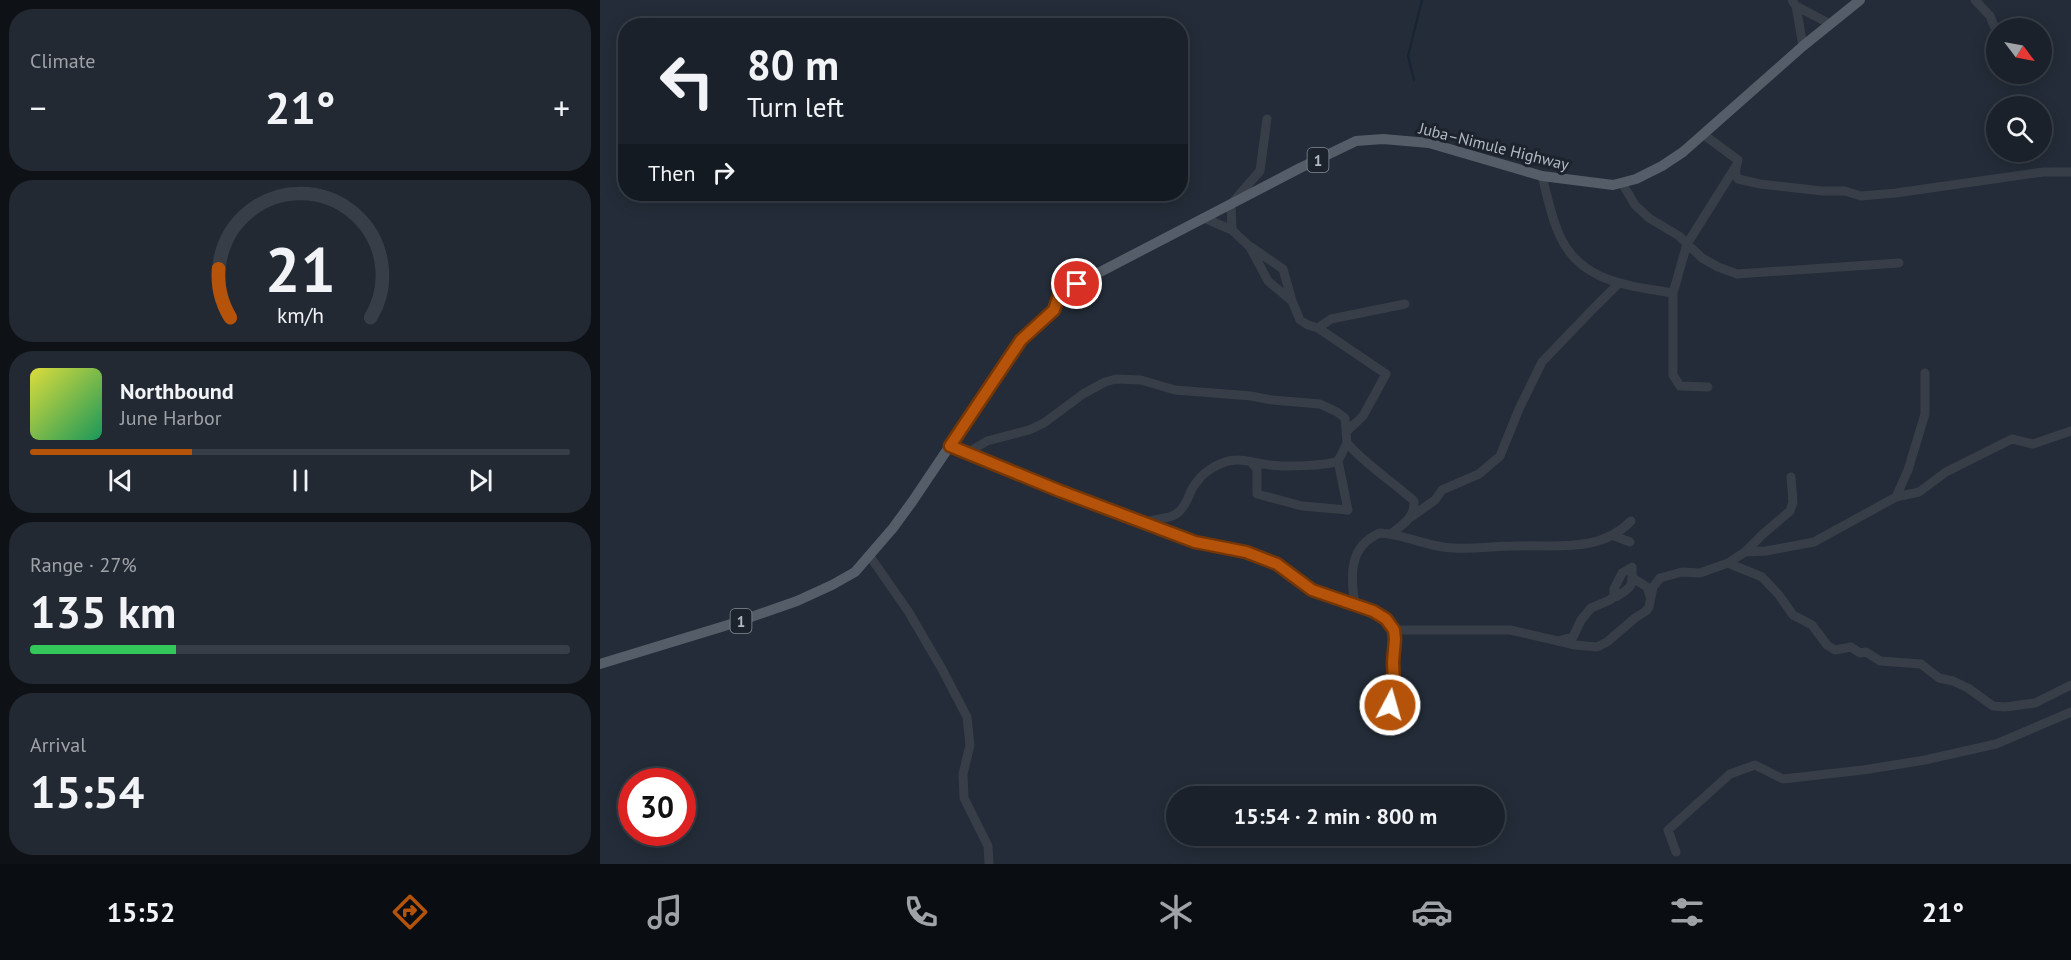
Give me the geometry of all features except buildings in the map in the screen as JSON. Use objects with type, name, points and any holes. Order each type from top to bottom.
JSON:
[{"type":"main road","name":"Juba–Nimule Highway","points":[[869,555],[893,528],[1021,340],[1054,310],[1059,295],[1356,141],[1370,139],[1429,143],[1542,176],[1589,183],[1612,184],[1636,179],[1662,166],[1704,135],[1803,46],[1860,0]]},
{"type":"main road","name":"1","points":[[600,664],[731,624],[796,601],[855,572],[869,555]]},
{"type":"street","points":[[1975,0],[1991,18]]},
{"type":"street","points":[[1794,3],[1830,24]]},
{"type":"street","points":[[1794,3],[1803,46]]},
{"type":"street","points":[[1232,230],[1231,204],[1260,171],[1267,119]]},
{"type":"street","points":[[1704,135],[1738,160],[1687,244],[1672,293],[1672,375],[1680,386],[1708,387]]},
{"type":"street","points":[[1736,166],[1737,179],[1748,183],[1822,191],[1845,191],[1861,196],[1914,191],[2043,172],[2071,172]]},
{"type":"street","points":[[1542,176],[1559,235],[1577,262],[1593,274],[1619,284],[1672,293]]},
{"type":"street","points":[[1622,183],[1635,205],[1649,218],[1679,236],[1702,258],[1737,274],[1899,263]]},
{"type":"street","points":[[1204,218],[1232,230],[1250,247],[1283,268],[1300,320],[1318,328],[1386,374],[1363,416],[1346,432]]},
{"type":"street","points":[[1250,247],[1268,281],[1292,301]]},
{"type":"street","points":[[1391,534],[1435,500],[1442,490],[1479,474],[1500,456],[1519,409],[1542,362],[1619,284]]},
{"type":"street","points":[[1318,328],[1331,319],[1405,304]]},
{"type":"street","points":[[1896,497],[1908,470],[1925,414],[1924,373]]},
{"type":"street","points":[[967,453],[987,441],[1029,430],[1044,423],[1083,394],[1116,378],[1141,380],[1175,390],[1320,404],[1345,418],[1347,443],[1338,461],[1347,510],[1302,506],[1257,494],[1257,469],[1250,461]]},
{"type":"street","points":[[1746,552],[1766,551],[1814,542],[1896,497],[1919,492],[1946,472],[2012,439],[2033,444],[2071,431]]},
{"type":"street","points":[[1347,443],[1359,457],[1414,501],[1411,517]]},
{"type":"street","points":[[950,446],[1195,542],[1246,552],[1277,564],[1312,590],[1373,611],[1386,619],[1394,630],[1394,686],[1390,705]]},
{"type":"street","points":[[1145,522],[1176,514],[1188,501],[1192,489],[1209,469],[1228,461],[1250,461],[1272,466],[1329,465],[1338,461]]},
{"type":"street","points":[[1394,630],[1510,630],[1575,645],[1597,647],[1607,642],[1646,611],[1653,587],[1660,578],[1682,572],[1700,573],[1746,552],[1763,534],[1791,511],[1793,502],[1791,477]]},
{"type":"street","points":[[1355,604],[1351,569],[1364,543],[1370,537],[1380,533],[1391,534],[1422,544],[1476,550],[1510,546],[1581,546],[1614,536],[1631,521]]},
{"type":"street","points":[[1614,536],[1630,542]]},
{"type":"street","points":[[869,555],[908,611],[967,717],[970,745],[963,774],[964,798],[988,846],[989,864]]},
{"type":"street","points":[[1728,562],[1762,577],[1793,615],[1812,625],[1827,645],[1834,650],[1851,647],[1860,653],[1866,651],[1880,662],[1921,664],[1939,678],[1968,688],[1994,706],[2005,707],[2035,703],[2071,685]]},
{"type":"street","points":[[1556,640],[1573,637],[1581,620],[1591,608],[1605,603],[1614,596],[1614,589],[1622,573],[1632,567],[1633,578],[1647,587],[1650,596]]},
{"type":"street","points":[[1676,852],[1668,830],[1730,774],[1755,765],[1783,779],[1925,760],[1996,744],[2071,712]]},
{"type":"waterway","points":[[1414,80],[1408,56],[1422,0]]},
{"type":"route","points":[[1077,284],[1059,295],[1054,310],[1021,340],[950,446],[1195,542],[1246,552],[1277,564],[1312,590],[1373,611],[1386,619],[1394,630],[1394,686],[1390,705]]}]
